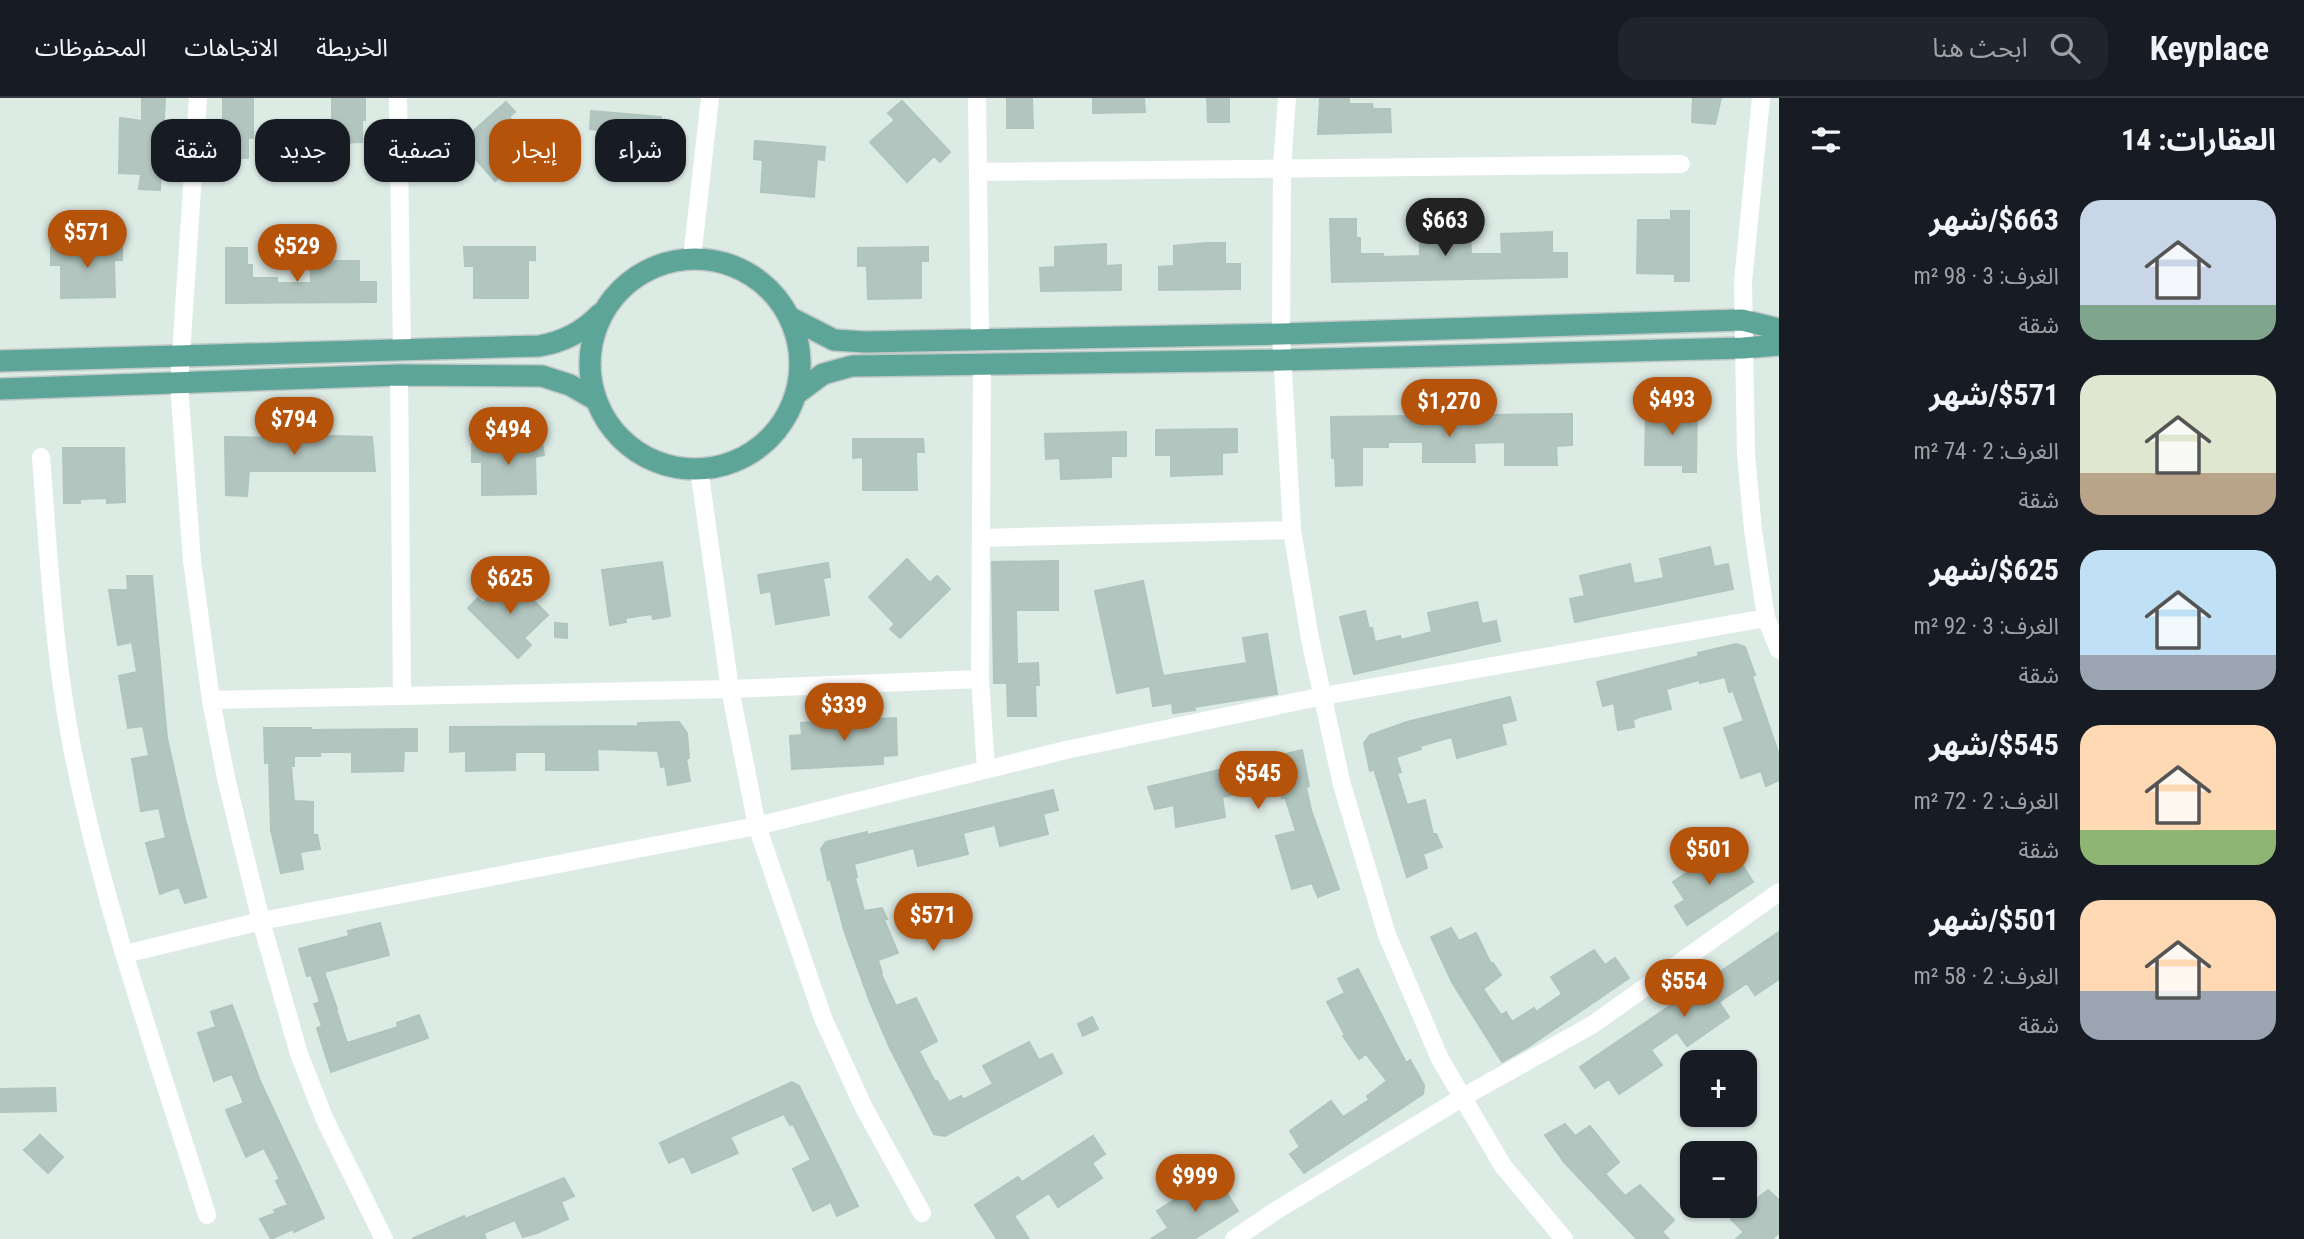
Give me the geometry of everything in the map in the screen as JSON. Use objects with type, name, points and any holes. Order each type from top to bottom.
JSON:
[{"type":"main road","points":[[692,258],[719,261],[756,277],[776,295],[790,318],[800,348],[800,379],[785,420],[765,442],[735,461],[699,469],[670,466],[630,447],[610,426],[596,400],[590,374],[591,347],[598,322],[615,295],[642,273],[675,260],[692,258]]},
{"type":"main road","points":[[0,360],[539,346],[575,334],[604,310]]},
{"type":"main road","points":[[790,318],[834,340],[865,342],[1281,334],[1742,320],[1779,329]]},
{"type":"main road","points":[[796,394],[823,374],[852,366],[1283,360],[1779,345]]},
{"type":"main road","points":[[0,389],[399,375],[542,376],[570,384],[596,400]]},
{"type":"street","points":[[198,98],[179,384],[192,561],[211,700],[226,778],[261,921],[299,1055],[325,1120],[384,1239]]},
{"type":"street","points":[[397,98],[402,350]]},
{"type":"street","points":[[692,258],[710,98]]},
{"type":"street","points":[[977,98],[980,340]]},
{"type":"street","points":[[1287,98],[1283,167],[1281,334],[1292,530],[1310,639],[1342,785],[1387,935],[1440,1059],[1503,1166],[1564,1239]]},
{"type":"street","points":[[1761,98],[1745,244],[1742,320],[1746,454],[1753,530],[1766,618],[1779,650]]},
{"type":"street","points":[[978,172],[1681,163]]},
{"type":"street","points":[[982,364],[980,679],[986,769]]},
{"type":"street","points":[[399,375],[402,696]]},
{"type":"street","points":[[41,457],[53,605],[69,730],[94,846],[206,1214]]},
{"type":"street","points":[[699,469],[730,689],[757,826],[823,1017],[863,1106],[922,1213]]},
{"type":"street","points":[[981,538],[1292,530]]},
{"type":"street","points":[[125,954],[261,921],[757,826],[1066,750],[1323,696],[1766,618]]},
{"type":"street","points":[[211,700],[730,689],[980,679]]},
{"type":"street","points":[[1234,1239],[1463,1097],[1592,1025],[1779,892]]},
{"type":"building","points":[[142,98],[165,98],[164,119],[151,119],[151,182],[160,182],[160,190],[139,189],[141,174],[119,173],[120,118],[142,121]]},
{"type":"building","points":[[223,98],[253,98],[253,138],[248,138],[248,158],[241,158],[241,119],[223,119]]},
{"type":"building","points":[[332,98],[365,98],[362,142],[350,142],[350,119],[332,119]]},
{"type":"building","points":[[1007,98],[1032,98],[1033,128],[1007,128]]},
{"type":"building","points":[[1093,98],[1144,98],[1145,112],[1093,113]]},
{"type":"building","points":[[1207,98],[1229,98],[1229,122],[1208,122]]},
{"type":"building","points":[[1320,98],[1349,98],[1349,104],[1372,104],[1373,109],[1390,109],[1391,132],[1318,134]]},
{"type":"building","points":[[1693,98],[1721,98],[1715,124],[1692,122]]},
{"type":"building","points":[[902,101],[950,152],[940,162],[934,156],[907,182],[870,142],[895,120],[888,113]]},
{"type":"building","points":[[506,102],[515,112],[509,117],[511,119],[489,119],[489,174],[475,158],[475,129]]},
{"type":"building","points":[[591,111],[661,117],[595,119],[595,130],[590,129]]},
{"type":"building","points":[[755,141],[825,147],[824,160],[817,159],[814,197],[761,192],[763,160],[754,159]]},
{"type":"building","points":[[1671,211],[1689,211],[1689,281],[1675,281],[1675,274],[1637,273],[1638,220],[1671,220]]},
{"type":"building","points":[[1330,219],[1356,219],[1356,238],[1360,238],[1360,254],[1383,254],[1383,257],[1420,256],[1420,236],[1470,233],[1471,254],[1502,254],[1501,234],[1552,232],[1552,253],[1567,253],[1567,277],[1332,282]]},
{"type":"building","points":[[1225,243],[1225,264],[1240,264],[1240,289],[1159,290],[1159,267],[1174,266],[1174,246]]},
{"type":"building","points":[[1106,244],[1106,266],[1121,265],[1121,290],[1041,291],[1040,268],[1055,267],[1055,247]]},
{"type":"building","points":[[122,246],[122,260],[114,260],[115,297],[61,298],[61,265],[51,265],[51,247]]},
{"type":"building","points":[[464,247],[535,247],[535,260],[528,260],[528,298],[474,298],[474,266],[465,266]]},
{"type":"building","points":[[928,247],[928,261],[921,261],[921,298],[868,299],[867,266],[858,266],[858,248]]},
{"type":"building","points":[[226,248],[247,248],[247,265],[252,265],[252,278],[277,278],[277,283],[311,283],[310,261],[359,261],[359,282],[376,282],[376,302],[226,303]]},
{"type":"building","points":[[1679,402],[1697,402],[1696,472],[1683,472],[1683,465],[1645,465],[1646,411],[1679,411]]},
{"type":"building","points":[[1572,414],[1572,445],[1556,446],[1557,465],[1505,465],[1505,442],[1474,443],[1475,462],[1423,462],[1423,442],[1388,442],[1388,447],[1362,447],[1362,485],[1336,486],[1331,417]]},
{"type":"building","points":[[1237,429],[1237,452],[1222,453],[1222,474],[1171,476],[1171,455],[1156,455],[1156,430]]},
{"type":"building","points":[[1126,432],[1126,456],[1111,456],[1111,477],[1061,479],[1060,458],[1046,459],[1045,434]]},
{"type":"building","points":[[225,437],[372,437],[375,471],[249,471],[247,496],[226,495]]},
{"type":"building","points":[[853,439],[923,439],[924,452],[916,452],[917,490],[863,490],[863,457],[853,458]]},
{"type":"building","points":[[542,443],[544,455],[535,457],[536,494],[482,495],[482,462],[472,462],[472,444]]},
{"type":"building","points":[[63,448],[124,448],[125,502],[107,503],[107,498],[80,499],[80,503],[64,503]]},
{"type":"building","points":[[1710,547],[1714,567],[1728,564],[1733,589],[1575,622],[1570,599],[1585,596],[1580,576],[1630,564],[1634,584],[1664,578],[1660,559]]},
{"type":"building","points":[[907,559],[930,583],[937,576],[950,589],[900,638],[890,629],[895,624],[869,597]]},
{"type":"building","points":[[1058,561],[1058,610],[1016,610],[1017,664],[1038,663],[1039,685],[1035,685],[1036,716],[1008,716],[1007,683],[994,683],[992,562]]},
{"type":"building","points":[[662,562],[670,616],[653,619],[652,614],[625,618],[626,622],[610,625],[602,570]]},
{"type":"building","points":[[828,563],[830,577],[823,578],[829,615],[776,624],[771,591],[761,593],[758,575]]},
{"type":"building","points":[[127,576],[152,576],[167,738],[206,897],[185,903],[179,887],[160,894],[146,843],[166,838],[159,808],[141,811],[132,759],[149,756],[143,726],[128,728],[119,676],[137,672],[132,642],[118,645],[109,590],[128,590]]},
{"type":"building","points":[[510,577],[548,615],[524,638],[531,645],[518,658],[468,608],[478,598],[483,603]]},
{"type":"building","points":[[1143,581],[1163,676],[1247,663],[1243,638],[1267,634],[1277,694],[1194,707],[1195,710],[1173,713],[1172,703],[1153,706],[1150,686],[1117,693],[1095,591]]},
{"type":"building","points":[[1477,602],[1482,624],[1496,621],[1500,641],[1354,674],[1340,617],[1365,611],[1375,642],[1400,636],[1401,640],[1432,632],[1428,613]]},
{"type":"building","points":[[555,623],[567,624],[567,638],[555,637]]},
{"type":"building","points":[[1736,644],[1745,647],[1755,675],[1752,676],[1779,755],[1779,780],[1766,786],[1761,771],[1741,778],[1724,728],[1744,721],[1733,691],[1729,692],[1725,677],[1700,683],[1699,680],[1666,689],[1671,709],[1639,717],[1633,720],[1634,727],[1618,730],[1614,703],[1603,706],[1597,682]]},
{"type":"building","points":[[1510,697],[1516,720],[1501,724],[1506,744],[1457,758],[1452,737],[1420,746],[1421,749],[1396,757],[1401,772],[1397,773],[1407,805],[1425,800],[1433,834],[1436,834],[1442,847],[1423,854],[1427,868],[1407,877],[1374,769],[1370,771],[1364,743],[1370,735],[1407,722]]},
{"type":"building","points":[[896,718],[897,755],[883,756],[883,764],[792,769],[790,736],[802,735],[801,723]]},
{"type":"building","points":[[679,722],[687,733],[689,758],[686,759],[690,781],[668,785],[665,766],[661,767],[658,751],[597,749],[598,770],[546,770],[546,752],[515,752],[515,770],[466,771],[466,751],[450,752],[450,727],[638,726],[638,723]]},
{"type":"building","points":[[264,728],[417,729],[417,751],[404,751],[403,771],[352,772],[352,752],[320,752],[320,756],[294,756],[294,766],[291,766],[294,801],[313,802],[313,835],[317,835],[320,849],[300,852],[303,869],[281,873],[271,830],[269,762],[265,763]]},
{"type":"building","points":[[1302,750],[1311,810],[1339,889],[1318,897],[1312,883],[1292,889],[1276,836],[1296,831],[1279,785],[1222,797],[1225,817],[1176,827],[1174,805],[1155,809],[1148,787]]},
{"type":"building","points":[[1053,790],[1058,810],[1043,814],[1048,834],[1000,846],[995,825],[963,833],[968,854],[918,866],[914,848],[854,864],[864,911],[882,908],[887,919],[884,920],[898,953],[878,960],[881,974],[896,1006],[916,998],[937,1041],[919,1051],[949,1102],[961,1096],[963,1100],[993,1084],[983,1066],[1029,1042],[1039,1060],[1052,1054],[1062,1073],[945,1136],[934,1134],[870,1002],[845,933],[830,878],[828,880],[821,849],[826,842],[867,832],[867,835]]},
{"type":"building","points":[[1718,852],[1731,872],[1742,865],[1753,882],[1687,925],[1675,906],[1685,900],[1673,882]]},
{"type":"building","points":[[380,923],[389,955],[324,972],[347,1043],[398,1027],[397,1023],[419,1015],[428,1038],[331,1072],[317,1028],[322,1026],[314,1004],[320,1002],[311,975],[307,976],[299,949],[349,936],[348,931]]},
{"type":"building","points":[[1451,928],[1459,941],[1476,933],[1491,964],[1493,963],[1501,975],[1483,989],[1501,1015],[1506,1012],[1512,1022],[1534,1008],[1536,1012],[1562,994],[1551,977],[1594,950],[1605,965],[1615,958],[1629,978],[1502,1062],[1452,982],[1431,937]]},
{"type":"building","points":[[1779,932],[1779,979],[1755,995],[1747,983],[1719,1002],[1729,1017],[1687,1046],[1677,1032],[1651,1050],[1662,1065],[1619,1094],[1609,1079],[1595,1088],[1580,1067]]},
{"type":"building","points":[[1358,969],[1406,1063],[1410,1060],[1424,1085],[1423,1094],[1304,1173],[1290,1154],[1300,1147],[1290,1131],[1331,1101],[1343,1117],[1369,1100],[1367,1096],[1387,1081],[1366,1054],[1359,1059],[1343,1036],[1345,1035],[1327,1002],[1345,993],[1338,979]]},
{"type":"building","points":[[232,1005],[260,1081],[324,1218],[271,1239],[260,1219],[288,1205],[276,1181],[280,1179],[264,1148],[246,1157],[226,1110],[244,1103],[232,1074],[214,1081],[198,1033],[216,1027],[211,1012]]},
{"type":"building","points":[[1092,1017],[1098,1029],[1083,1036],[1078,1024]]},
{"type":"building","points":[[792,1082],[799,1086],[858,1206],[837,1216],[831,1202],[813,1211],[793,1169],[811,1160],[793,1124],[790,1125],[784,1114],[730,1137],[738,1153],[692,1173],[684,1156],[669,1163],[660,1143]]},
{"type":"building","points":[[55,1088],[56,1111],[0,1112],[0,1089]]},
{"type":"building","points":[[1565,1124],[1575,1136],[1590,1126],[1619,1162],[1605,1174],[1625,1196],[1640,1185],[1674,1220],[1662,1232],[1669,1239],[1637,1239],[1564,1162],[1545,1135]]},
{"type":"building","points":[[40,1135],[63,1157],[48,1173],[24,1150]]},
{"type":"building","points":[[1093,1136],[1105,1154],[1092,1163],[1102,1178],[1058,1207],[1049,1193],[1014,1216],[1029,1239],[997,1239],[975,1205],[1018,1177],[1022,1182]]},
{"type":"building","points":[[564,1178],[574,1196],[561,1202],[568,1219],[537,1233],[523,1237],[515,1220],[484,1233],[486,1239],[412,1239],[464,1216],[465,1219]]},
{"type":"building","points":[[1201,1183],[1211,1199],[1225,1191],[1238,1211],[1194,1239],[1151,1239],[1168,1228],[1157,1211]]},
{"type":"building","points":[[1768,1190],[1779,1200],[1779,1233],[1772,1239],[1736,1239],[1744,1232],[1731,1219],[1757,1218],[1757,1199]]}]
